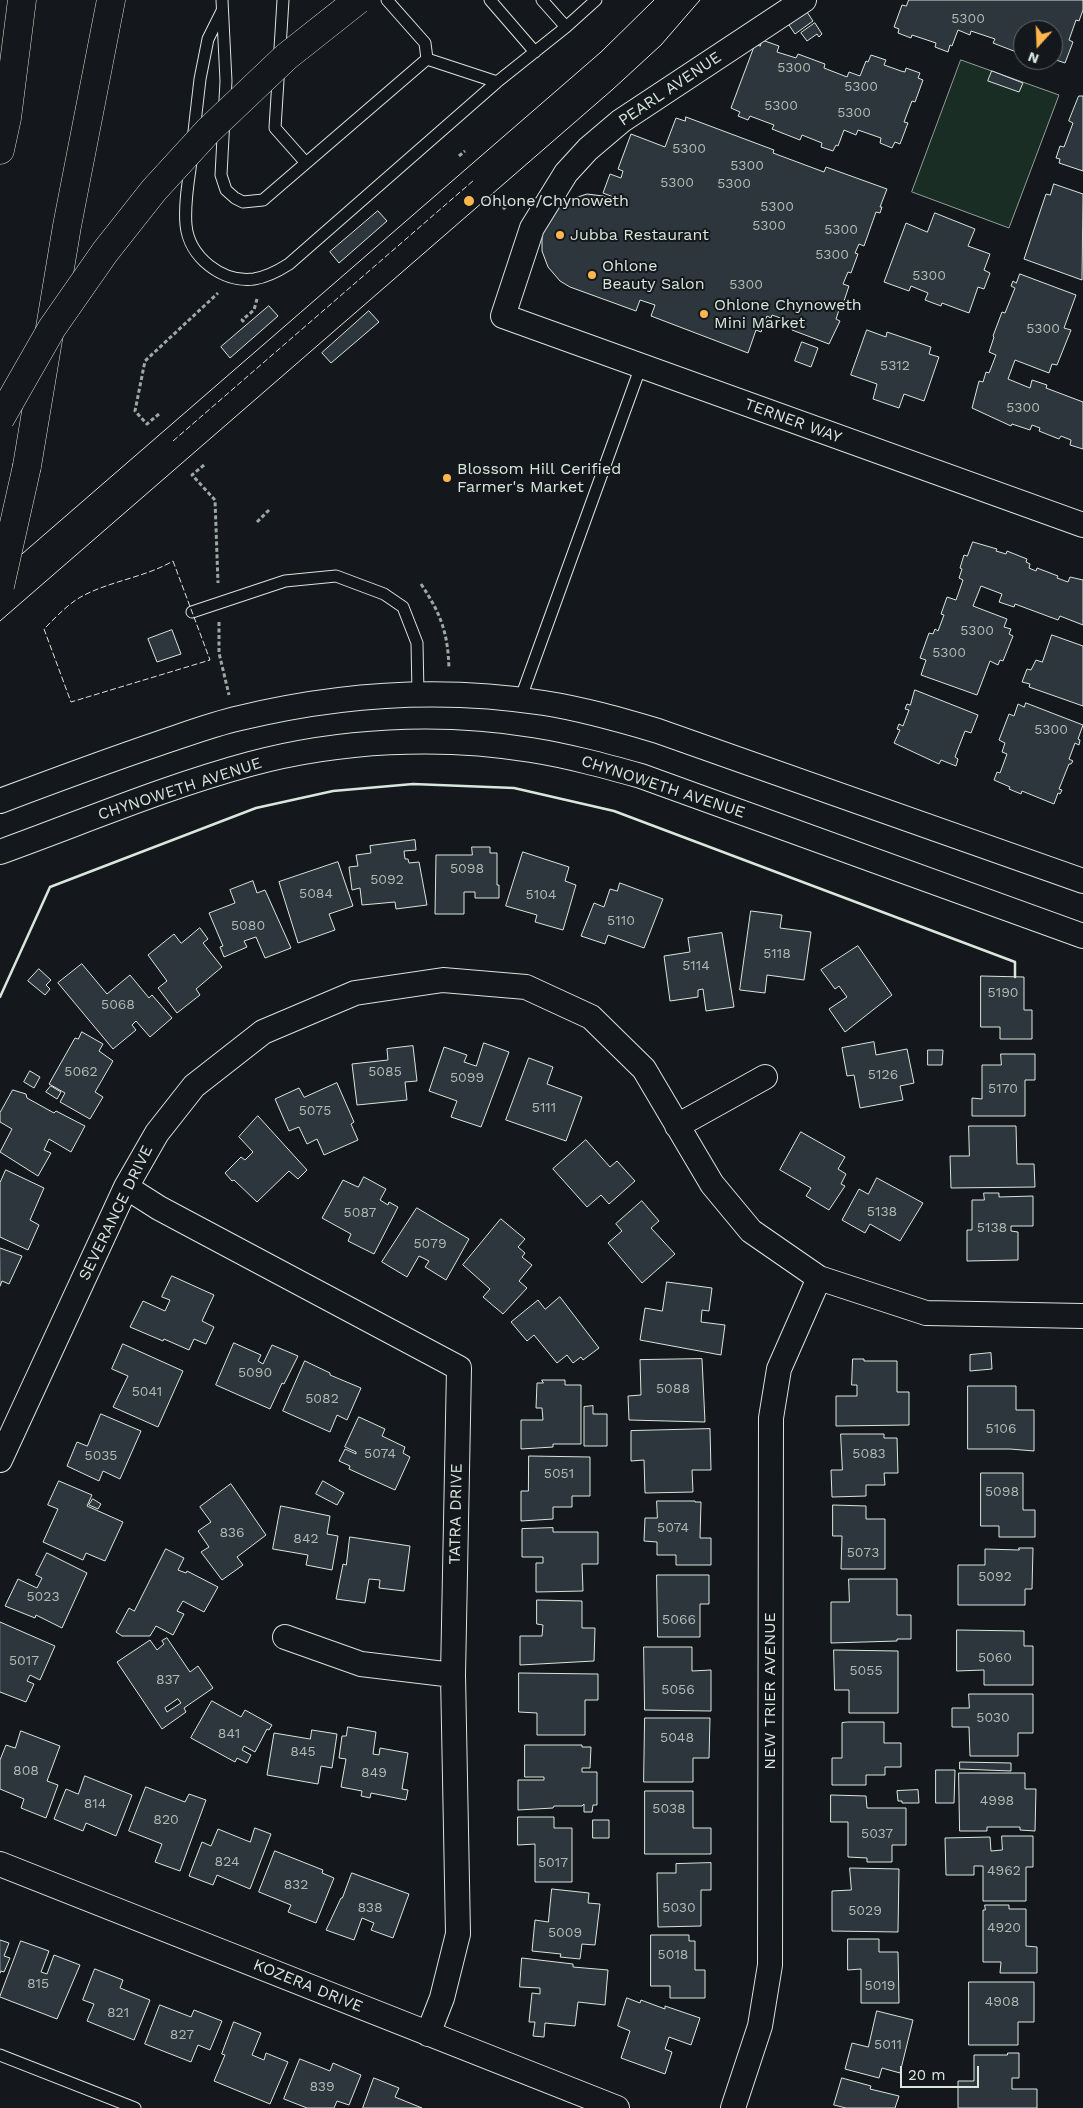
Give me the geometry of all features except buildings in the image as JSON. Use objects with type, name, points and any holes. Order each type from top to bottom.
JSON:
[{"type":"highway","points":[[0,20],[16,0]]},
{"type":"highway","points":[[0,150],[10,99],[22,0]]},
{"type":"highway","points":[[0,586],[27,466],[67,226],[111,0]]},
{"type":"highway","points":[[0,420],[52,328],[105,252],[154,190],[208,132],[286,57],[358,0]]},
{"type":"street","name":"PEARL AVENUE","points":[[503,316],[532,228],[566,173],[588,149],[621,120],[804,0]]},
{"type":"street","name":"TERNER WAY","points":[[503,316],[1083,525]]},
{"type":"street","points":[[0,801],[136,751],[238,718],[297,705],[336,700],[418,693],[481,695],[602,715],[658,731],[1083,881]]},
{"type":"street","name":"CHYNOWETH AVENUE","points":[[0,852],[193,782],[251,764],[306,752],[364,745],[420,742],[477,744],[530,750],[588,761],[642,776],[1083,936]]},
{"type":"street","name":"SEVERANCE DRIVE","points":[[0,1460],[126,1187],[157,1133],[194,1086],[263,1032],[356,993],[443,980],[526,987],[591,1016],[644,1069],[712,1184],[750,1231],[819,1278],[926,1313],[1083,1316]]},
{"type":"street","points":[[677,1126],[765,1077]]},
{"type":"street","name":"TATRA DRIVE","points":[[126,1187],[159,1208],[459,1368],[453,1675],[458,1934],[442,1998],[428,2034]]},
{"type":"street","name":"NEW TRIER AVENUE","points":[[733,2108],[760,2026],[770,1965],[771,1418],[779,1369],[819,1278]]},
{"type":"street","points":[[285,1637],[361,1664],[453,1675]]},
{"type":"street","name":"KOZERA DRIVE","points":[[0,1864],[617,2108]]},
{"type":"lane","points":[[283,0],[275,128],[306,163]]},
{"type":"lane","points":[[387,0],[424,43],[427,59]]},
{"type":"lane","points":[[490,0],[535,52]]},
{"type":"lane","points":[[542,0],[566,27]]},
{"type":"lane","points":[[222,5],[208,39],[200,79],[186,225],[188,237],[203,260],[229,276],[255,279],[272,274],[289,264],[497,82],[566,27],[596,0]]},
{"type":"lane","points":[[222,5],[226,81],[221,175],[226,190],[243,202],[263,200],[427,59]]},
{"type":"lane","points":[[427,59],[497,82]]},
{"type":"lane","points":[[520,700],[641,366]]},
{"type":"lane","points":[[192,612],[285,581],[336,576],[384,594],[403,607],[417,643],[418,693]]},
{"type":"lane","points":[[0,2055],[134,2108]]},
{"type":"path","points":[[459,156],[466,151]]},
{"type":"path","points":[[504,209],[510,203]]},
{"type":"path","points":[[159,414],[147,424],[135,411],[144,361],[218,292]]},
{"type":"path","points":[[244,322],[242,320],[254,310],[257,299]]},
{"type":"path","points":[[204,465],[192,475],[215,500],[219,653],[229,695]]},
{"type":"path","points":[[257,522],[270,509]]},
{"type":"path","points":[[421,584],[435,605],[449,643],[449,670]]},
{"type":"green space","points":[[961,60],[1059,95],[1009,228],[912,192]]},
{"type":"tram line","points":[[0,573],[601,52],[654,0]]},
{"type":"tram line","points":[[0,621],[612,90],[661,45],[700,0]]},
{"type":"fence","points":[[173,441],[474,180]]},
{"type":"fence","points":[[173,561],[210,660],[71,702],[44,629],[65,608],[90,592],[150,572],[173,561]]},
{"type":"wall","points":[[0,997],[50,887],[256,808],[333,791],[413,784],[514,788],[614,811],[1015,962],[1015,977]]},
{"type":"place","name":"Ohlone/Chynoweth","points":[[469,201]]},
{"type":"place","name":"Jubba Restaurant","points":[[560,235]]},
{"type":"place","name":"Ohlone Beauty Salon","points":[[592,275]]},
{"type":"place","name":"Ohlone Chynoweth Mini Market","points":[[704,314]]},
{"type":"place","name":"Blossom Hill Cerified Farmer's Market","points":[[447,478]]}]
